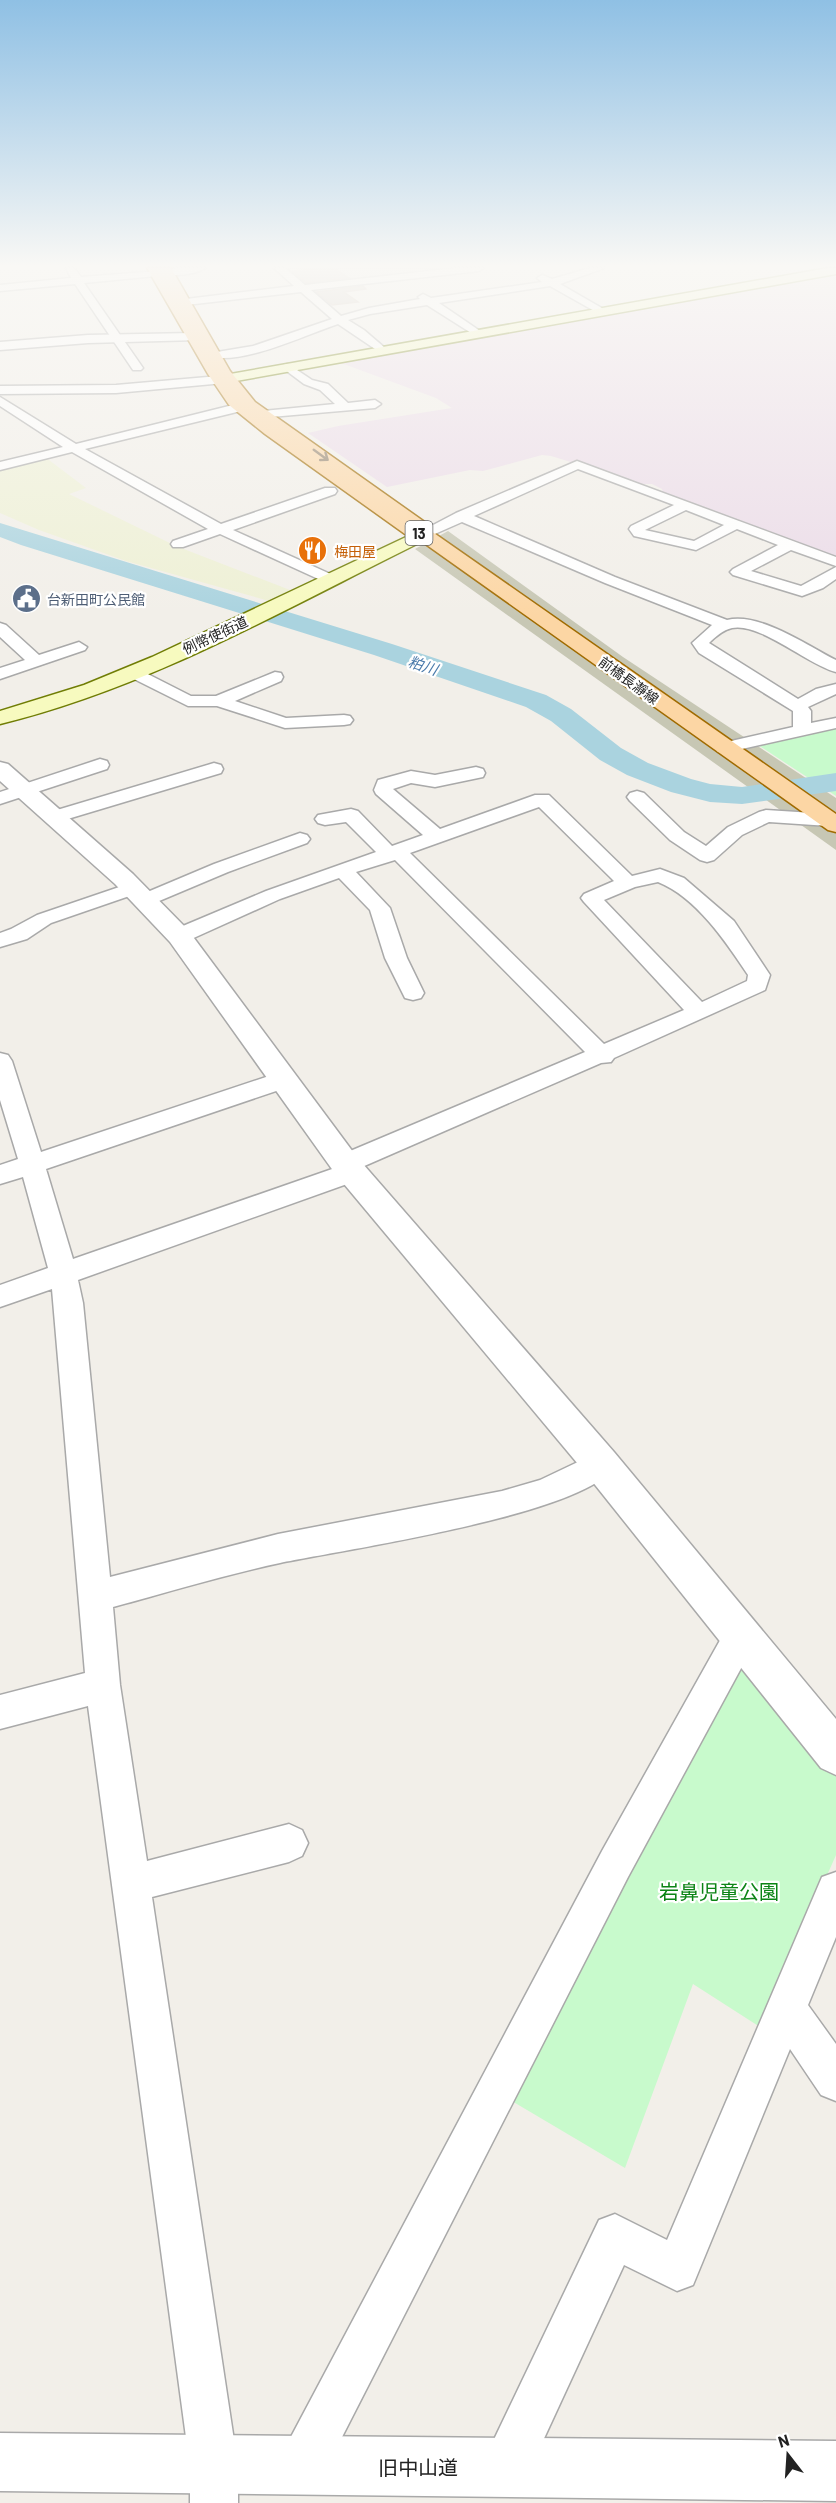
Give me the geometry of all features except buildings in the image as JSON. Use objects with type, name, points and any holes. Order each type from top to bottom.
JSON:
[{"type":"main road","name":"前橋長瀞線","points":[[227,385],[241,407],[270,431],[411,530],[423,534],[832,823]]},
{"type":"main road","name":"前橋長瀞線","points":[[229,385],[263,415],[420,527],[423,534]]},
{"type":"main road","name":"例幣使街道","points":[[0,718],[82,693],[134,672],[332,580],[423,534]]},
{"type":"street","points":[[0,390],[116,389],[161,385]]},
{"type":"street","points":[[317,385],[324,387],[345,407]]},
{"type":"street","points":[[0,401],[71,448],[155,496],[332,580]]},
{"type":"street","points":[[263,415],[375,404]]},
{"type":"street","points":[[0,466],[241,407]]},
{"type":"street","points":[[423,534],[577,465],[836,562]]},
{"type":"street","points":[[177,544],[330,491]]},
{"type":"street","points":[[685,505],[636,529],[639,532],[696,546],[736,524]]},
{"type":"street","points":[[460,516],[610,580],[664,599],[726,626]]},
{"type":"street","points":[[790,545],[738,572],[802,591],[818,585],[836,572]]},
{"type":"street","points":[[802,732],[802,711],[798,706],[705,650],[700,643],[710,633],[737,623],[772,634],[836,667]]},
{"type":"street","points":[[0,628],[37,662]]},
{"type":"street","points":[[0,674],[79,647]]},
{"type":"street","points":[[134,672],[188,701],[219,701],[285,723],[344,720]]},
{"type":"street","points":[[219,701],[275,677]]},
{"type":"street","points":[[798,706],[836,688]]},
{"type":"street","points":[[724,748],[836,723]]},
{"type":"street","points":[[8,786],[100,765]]},
{"type":"street","points":[[54,817],[214,769]]},
{"type":"street","points":[[438,837],[383,790],[385,784],[411,777],[435,781],[476,773]]},
{"type":"street","points":[[8,786],[54,817],[139,894],[180,936],[349,1168],[601,1464],[836,1753]]},
{"type":"street","points":[[637,797],[677,836],[707,856],[735,831],[766,816],[832,823]]},
{"type":"street","points":[[180,936],[273,895],[542,800],[628,884]]},
{"type":"street","points":[[325,819],[351,815],[394,853],[603,1056]]},
{"type":"street","points":[[0,940],[20,934],[44,919],[139,894],[221,868],[300,839]]},
{"type":"street","points":[[343,871],[380,908],[396,958],[413,993]]},
{"type":"street","points":[[0,1296],[349,1168],[603,1056],[699,1012],[757,985],[759,975],[726,926],[677,882],[660,875],[591,898],[699,1012]]},
{"type":"street","points":[[0,1061],[16,1170],[64,1273],[69,1303],[103,1685],[214,2485]]},
{"type":"street","points":[[16,1170],[283,1080]]},
{"type":"street","points":[[94,1596],[279,1549],[502,1505],[547,1492],[601,1464]]},
{"type":"street","points":[[301,2467],[615,1864],[740,1637]]},
{"type":"street","points":[[0,1712],[103,1685]]},
{"type":"street","points":[[131,1884],[290,1843]]},
{"type":"street","points":[[506,2467],[615,2236],[677,2268],[836,1891]]},
{"type":"street","points":[[787,2009],[836,2080]]},
{"type":"street","name":"旧中山道","points":[[0,2462],[214,2485],[301,2467],[836,2471]]},
{"type":"shaded area","points":[[400,385],[836,385],[836,558],[663,493],[662,489],[652,484],[639,484],[588,465],[551,456],[542,455],[483,471],[470,470],[387,487],[308,433],[452,408],[436,398]]},
{"type":"shaded area","points":[[45,457],[86,488],[69,494],[176,546],[290,590],[269,601],[126,561],[39,530],[0,513],[0,468]]},
{"type":"shaded area","points":[[448,531],[623,657],[836,798],[836,850],[415,549]]},
{"type":"green space","points":[[836,728],[836,796],[758,745]]},
{"type":"green space","name":"岩鼻児童公園","points":[[742,1664],[836,1775],[836,1855],[760,2027],[693,1984],[625,2168],[505,2097]]},
{"type":"waterway","name":"粕川","points":[[0,530],[383,649],[536,701],[561,715],[610,754],[637,769],[681,786],[710,793],[742,796],[836,782]]},
{"type":"place","name":"梅田屋","points":[[313,551]]},
{"type":"place","name":"台新田町公民館","points":[[26,599]]}]
